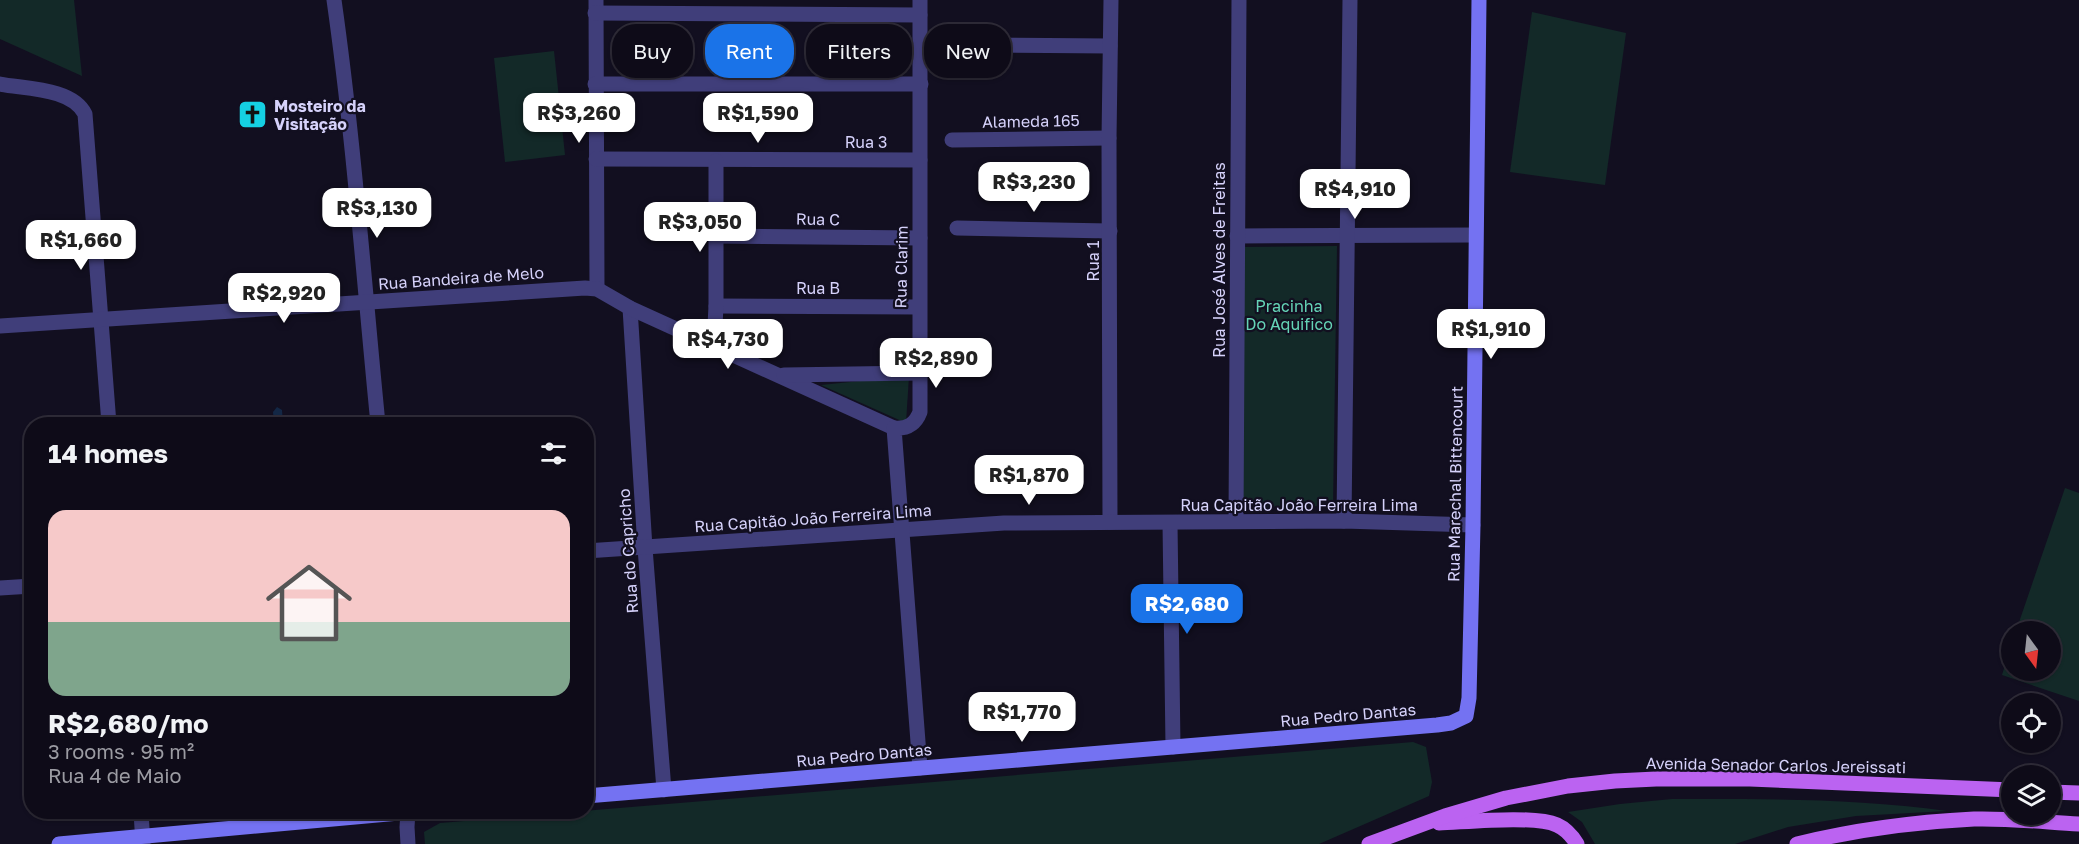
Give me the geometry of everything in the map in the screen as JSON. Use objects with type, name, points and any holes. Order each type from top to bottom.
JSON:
[{"type":"main road","name":"Rua Marechal Bittencourt","points":[[1466,716],[1469,698],[1473,525],[1479,0]]},
{"type":"main road","name":"Rua Pedro Dantas","points":[[594,795],[1444,725],[1466,716]]},
{"type":"main road","name":"Avenida Senador Carlos Jereissati","points":[[1369,844],[1474,806],[1568,786],[1656,779],[1750,779],[2001,790]]},
{"type":"main road","points":[[2061,792],[2079,793]]},
{"type":"main road","points":[[59,844],[143,840],[342,819]]},
{"type":"main road","points":[[1797,844],[1834,835],[1913,824],[1975,819],[2079,824]]},
{"type":"main road","points":[[1424,824],[1534,820],[1557,824],[1571,834],[1577,844]]},
{"type":"street","points":[[333,0],[342,57],[377,417]]},
{"type":"street","name":"Rua 1","points":[[1110,522],[1111,0]]},
{"type":"street","name":"Rua José Alves de Freitas","points":[[1236,521],[1239,0]]},
{"type":"street","points":[[1344,521],[1350,0]]},
{"type":"street","points":[[920,8],[595,6],[597,289],[630,308],[894,428],[920,768]]},
{"type":"street","name":"Rua Clarim","points":[[894,428],[904,429],[917,420],[920,412],[920,8]]},
{"type":"street","points":[[1011,45],[1110,46]]},
{"type":"street","points":[[0,84],[62,95],[73,99],[85,114],[109,417]]},
{"type":"street","points":[[595,84],[921,84]]},
{"type":"street","name":"Alameda 165","points":[[952,140],[1109,138]]},
{"type":"street","name":"Rua 3","points":[[596,159],[920,160]]},
{"type":"street","points":[[714,345],[717,236],[716,160]]},
{"type":"street","points":[[957,228],[1110,231]]},
{"type":"street","points":[[1237,236],[1475,235]]},
{"type":"street","name":"Rua C","points":[[717,236],[920,238]]},
{"type":"street","name":"Rua Bandeira de Melo","points":[[0,326],[597,289]]},
{"type":"street","name":"Rua B","points":[[716,306],[919,307]]},
{"type":"street","name":"Rua do Capricho","points":[[630,308],[645,548],[664,790]]},
{"type":"street","points":[[779,375],[919,373]]},
{"type":"street","name":"Rua Capitão João Ferreira Lima","points":[[594,551],[1004,523],[1344,521],[1473,525]]},
{"type":"street","points":[[1170,523],[1173,747]]},
{"type":"street","points":[[0,588],[24,586]]},
{"type":"street","points":[[142,819],[143,840]]},
{"type":"street","points":[[408,819],[408,844]]},
{"type":"green space","points":[[0,0],[74,0],[82,76],[0,39]]},
{"type":"green space","points":[[1532,12],[1626,33],[1605,185],[1510,172]]},
{"type":"green space","points":[[554,51],[565,155],[505,162],[494,58]]},
{"type":"green space","name":"Pracinha Do Aquifico","points":[[1337,246],[1333,506],[1243,507],[1242,247]]},
{"type":"green space","points":[[909,376],[906,423],[821,385]]},
{"type":"green space","points":[[2065,488],[2079,493],[2079,701],[2061,693],[2020,681],[2061,681],[2061,621],[2019,621]]},
{"type":"green space","points":[[1413,742],[1426,747],[1432,782],[1429,796],[1319,844],[425,844],[424,832],[440,823],[488,819],[594,819],[594,810]]},
{"type":"green space","points":[[1672,799],[1844,801],[1947,811],[1856,816],[1788,827],[1735,844],[1595,844],[1582,822],[1568,812]]},
{"type":"water","points":[[277,407],[282,410],[282,417],[273,417],[273,412]]},
{"type":"place","name":"Mosteiro da Visitação","points":[[253,115]]}]
